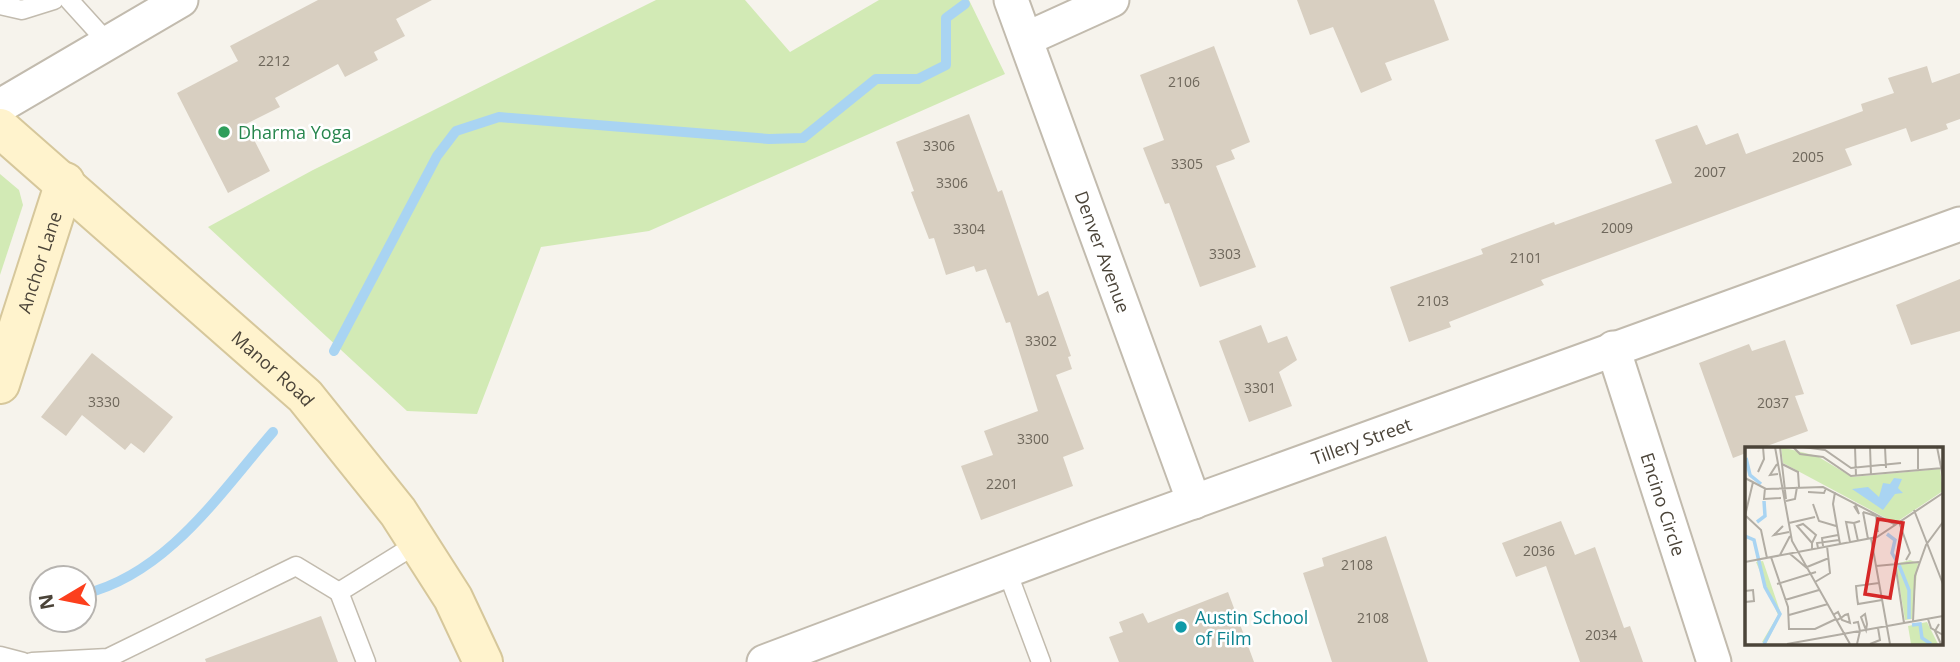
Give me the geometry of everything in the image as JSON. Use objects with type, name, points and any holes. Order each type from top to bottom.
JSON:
[{"type":"main road","name":"Manor Road","points":[[0,128],[65,182],[305,396],[356,455],[418,543],[453,598],[482,662]]},
{"type":"main road","name":"Anchor Lane","points":[[0,384],[65,182]]},
{"type":"street","points":[[0,106],[181,0]]},
{"type":"street","name":"Denver Avenue","points":[[1011,0],[1194,502]]},
{"type":"street","points":[[1026,39],[1112,0]]},
{"type":"street","name":"Tillery Street","points":[[764,662],[1613,348],[1960,224]]},
{"type":"street","name":"Encino Circle","points":[[1613,348],[1714,662]]},
{"type":"lane","points":[[0,5],[22,9],[54,0]]},
{"type":"lane","points":[[69,0],[108,43]]},
{"type":"lane","points":[[339,592],[418,543]]},
{"type":"lane","points":[[32,662],[107,658],[296,566],[339,592],[366,662]]},
{"type":"lane","points":[[1007,571],[1041,662]]},
{"type":"lane","points":[[0,656],[23,662]]},
{"type":"green space","points":[[656,0],[745,0],[790,52],[879,0],[969,0],[1005,74],[649,231],[541,247],[477,414],[407,411],[208,227],[313,170]]},
{"type":"green space","points":[[0,174],[19,190],[23,205],[0,275]]},
{"type":"building","points":[[318,0],[432,0],[396,19],[405,36],[374,52],[378,60],[345,77],[338,64],[275,98],[280,107],[246,124],[270,171],[228,193],[177,93],[238,61],[230,46]]},
{"type":"building","points":[[1297,0],[1434,0],[1449,40],[1385,63],[1392,80],[1361,93],[1333,27],[1310,35]]},
{"type":"building","points":[[1214,46],[1250,142],[1231,150],[1235,159],[1216,166],[1256,267],[1200,287],[1169,203],[1165,204],[1143,148],[1164,140],[1140,75]]},
{"type":"building","points":[[1927,66],[1932,83],[1960,73],[1960,119],[1946,124],[1948,129],[1911,142],[1906,128],[1845,149],[1852,165],[1541,280],[1544,285],[1449,322],[1451,327],[1409,342],[1390,287],[1483,254],[1481,249],[1554,222],[1555,225],[1672,183],[1655,140],[1697,125],[1706,145],[1738,133],[1746,154],[1863,111],[1861,104],[1894,93],[1888,78]]},
{"type":"building","points":[[969,114],[998,192],[1002,190],[1038,296],[1048,291],[1071,356],[1068,357],[1072,369],[1056,375],[1084,449],[1063,457],[1073,486],[981,520],[961,466],[993,455],[984,431],[1038,411],[1010,322],[1006,323],[986,269],[976,272],[974,266],[946,275],[934,238],[929,239],[911,192],[914,191],[896,142]]},
{"type":"building","points":[[1960,279],[1960,331],[1911,345],[1896,305]]},
{"type":"building","points":[[1261,325],[1268,343],[1287,336],[1297,360],[1279,372],[1292,406],[1249,422],[1219,341]]},
{"type":"building","points":[[1785,340],[1804,394],[1795,396],[1808,431],[1764,447],[1745,447],[1745,453],[1733,458],[1699,363],[1749,344],[1752,351]]},
{"type":"building","points":[[92,353],[173,417],[144,453],[131,443],[125,450],[82,415],[66,436],[41,417]]},
{"type":"building","points":[[1561,521],[1575,555],[1595,547],[1624,628],[1630,626],[1643,662],[1580,662],[1546,566],[1516,577],[1502,543]]},
{"type":"building","points":[[1386,536],[1428,662],[1332,662],[1303,573],[1324,566],[1322,558]]},
{"type":"building","name":"Austin School of Film","points":[[1228,592],[1254,662],[1119,662],[1109,637],[1123,632],[1119,622],[1143,613],[1148,623]]},
{"type":"building","points":[[321,616],[338,662],[206,662],[205,659]]},
{"type":"waterway","points":[[334,351],[437,156],[456,131],[499,117],[769,139],[803,138],[876,79],[918,79],[946,65],[946,18],[965,4]]},
{"type":"waterway","points":[[98,589],[141,569],[166,550],[212,505],[273,432]]},
{"type":"place","name":"Dharma Yoga","points":[[224,132]]},
{"type":"place","name":"Austin School of Film","points":[[1181,627]]}]
